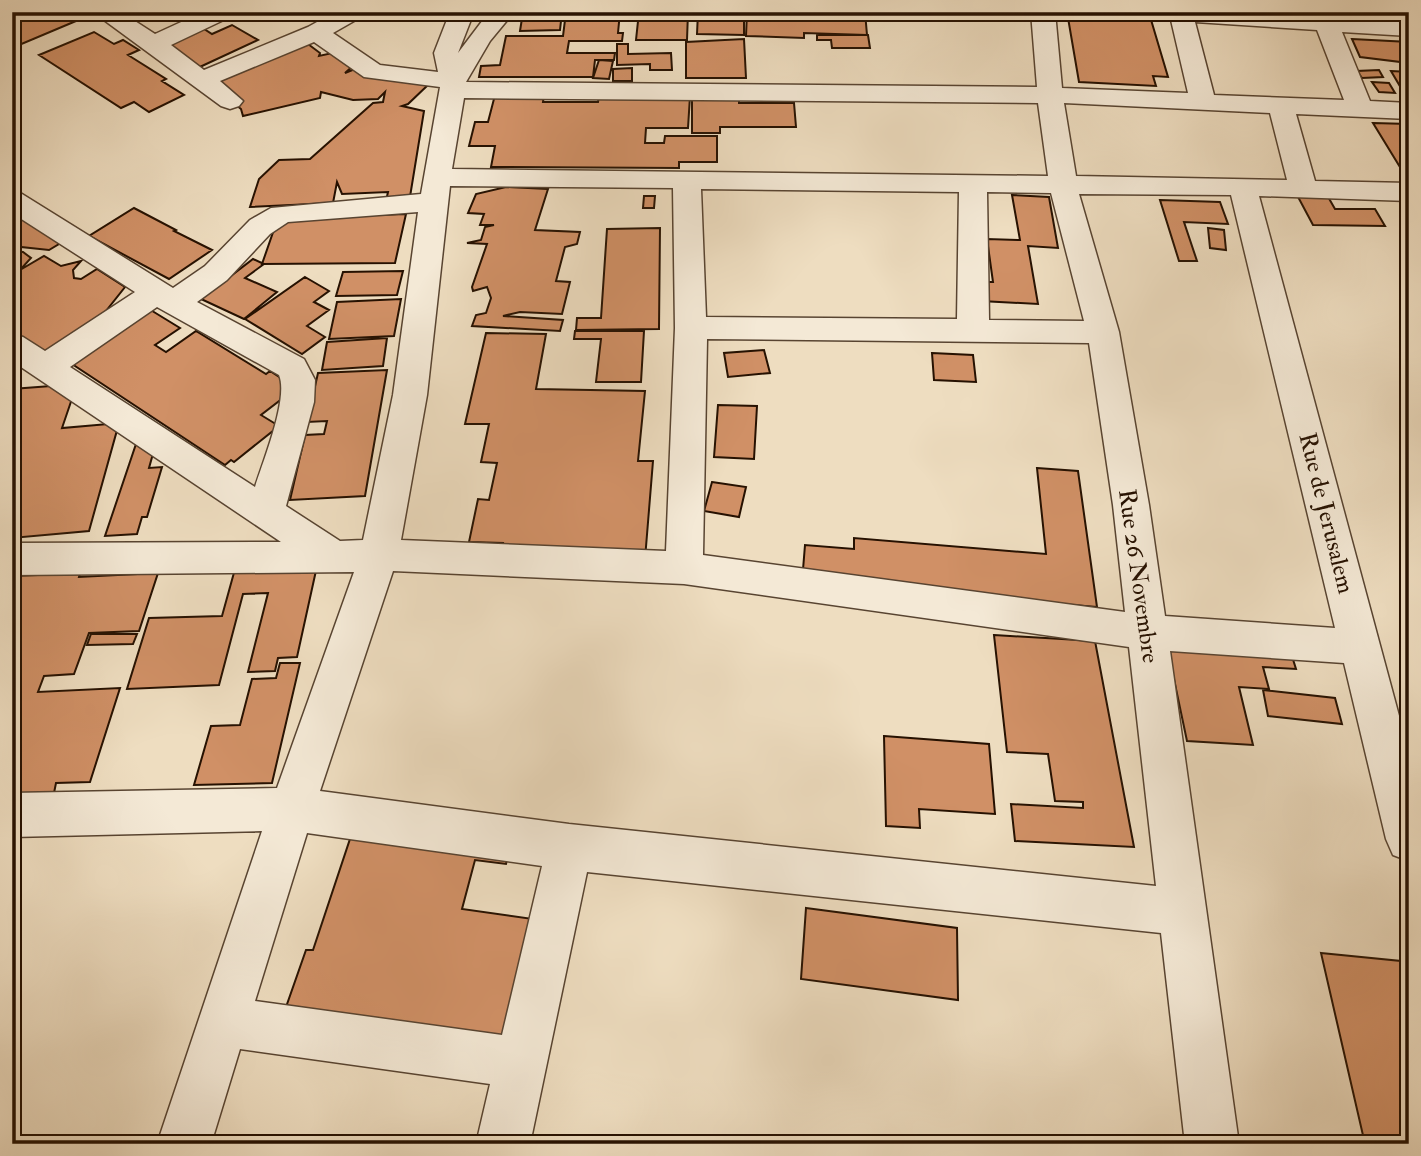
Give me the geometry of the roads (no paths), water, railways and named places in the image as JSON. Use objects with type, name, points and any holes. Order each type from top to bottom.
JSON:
[{"type":"street","points":[[104,12],[155,44],[230,101]]},
{"type":"street","points":[[155,44],[222,12]]},
{"type":"street","points":[[202,80],[316,32],[353,12]]},
{"type":"street","points":[[453,85],[446,53],[462,12]]},
{"type":"street","points":[[184,1144],[292,809],[379,555],[410,396],[435,189],[453,85],[480,38],[502,12]]},
{"type":"street","name":"Rue 26 Novembre","points":[[1043,12],[1050,95],[1063,185],[1103,332],[1131,505],[1212,1144]]},
{"type":"street","points":[[1153,12],[1325,18],[1409,29]]},
{"type":"street","points":[[1181,14],[1203,102]]},
{"type":"street","points":[[1325,18],[1360,109]]},
{"type":"street","points":[[316,32],[373,72],[453,85],[1050,95],[1409,111]]},
{"type":"street","points":[[1281,106],[1303,189]]},
{"type":"street","points":[[684,568],[691,328],[687,179]]},
{"type":"street","points":[[24,357],[216,273],[260,227],[281,214],[435,189],[687,179],[1243,187],[1408,194]]},
{"type":"street","points":[[973,185],[973,331]]},
{"type":"street","name":"Rue de Jerusalem","points":[[1243,187],[1409,839]]},
{"type":"street","points":[[12,200],[165,297],[292,367],[298,380],[297,402],[266,513]]},
{"type":"street","points":[[691,328],[1103,332]]},
{"type":"street","points":[[24,357],[334,557]]},
{"type":"street","points":[[12,559],[379,555],[684,568],[1147,632],[1361,647]]},
{"type":"street","points":[[12,815],[292,809],[569,847],[1182,912]]},
{"type":"street","points":[[503,1144],[569,847]]},
{"type":"street","points":[[224,1022],[522,1063]]}]
